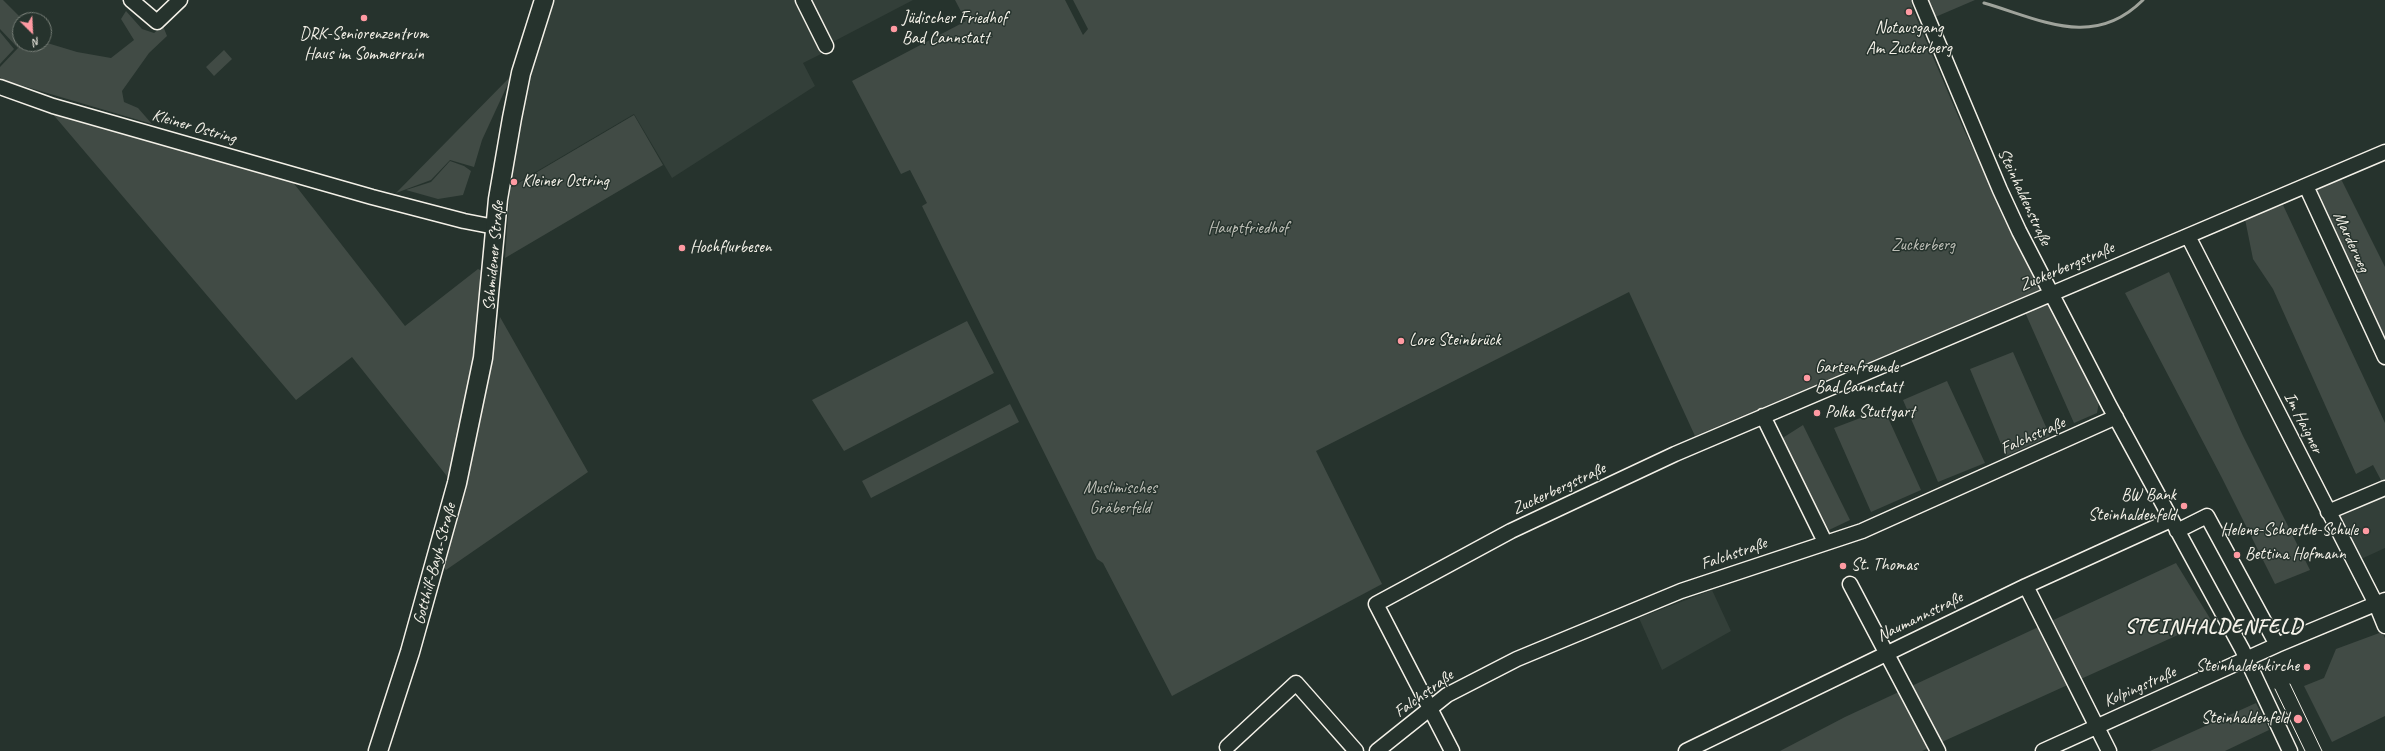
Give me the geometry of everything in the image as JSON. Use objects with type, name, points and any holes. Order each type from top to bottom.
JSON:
[{"type":"main road","name":"Schmidener Straße","points":[[481,373],[490,308],[495,227],[500,183],[521,73],[544,0]]},
{"type":"main road","name":"Gotthilf-Bayh-Straße","points":[[378,751],[410,652],[436,561],[457,483],[481,373]]},
{"type":"street","points":[[131,0],[157,22],[180,0]]},
{"type":"street","points":[[803,0],[826,46]]},
{"type":"street","name":"Steinhaldenstraße","points":[[1920,0],[2000,190],[2050,294],[2247,659],[2290,751]]},
{"type":"street","name":"Kleiner Ostring","points":[[0,87],[53,106],[365,195],[464,221],[495,227]]},
{"type":"street","name":"Zuckerbergstraße","points":[[1430,709],[1376,604],[1511,531],[1675,454],[2050,294],[2384,154]]},
{"type":"street","name":"Marderweg","points":[[2306,186],[2385,357]]},
{"type":"street","name":"Im Haigner","points":[[2188,236],[2328,512],[2380,602],[2385,626]]},
{"type":"street","points":[[1762,416],[1825,542]]},
{"type":"street","name":"Falchstraße","points":[[1377,751],[1447,695],[1517,659],[1681,591],[1870,528],[2116,417]]},
{"type":"street","points":[[2328,512],[2385,488]]},
{"type":"street","points":[[2174,525],[2207,516],[2277,645]]},
{"type":"street","name":"Naumannstraße","points":[[1691,750],[2026,586],[2174,525]]},
{"type":"street","points":[[1850,584],[1938,751]]},
{"type":"street","points":[[2026,586],[2109,751]]},
{"type":"street","name":"Kolpingstraße","points":[[2043,751],[2277,645],[2380,602]]},
{"type":"street","points":[[1227,747],[1296,683],[1356,751]]},
{"type":"street","points":[[1430,709],[1452,751]]},
{"type":"shaded area","points":[[553,0],[913,0],[825,46],[827,51],[803,63],[815,86],[672,178],[634,114],[510,187],[529,75]]},
{"type":"shaded area","name":"Helene-Schoettle-Schule","points":[[2385,495],[2385,548],[2359,560],[2339,515]]},
{"type":"shaded area","points":[[1712,590],[1731,631],[1662,670],[1639,618]]},
{"type":"green space","points":[[0,0],[3,0],[15,12],[12,12],[12,42],[0,29]]},
{"type":"green space","name":"Hauptfriedhof","points":[[955,0],[1065,0],[1083,35],[1088,29],[1073,0],[1911,0],[1913,10],[1964,130],[2035,274],[2039,290],[1695,436],[1629,292],[1316,451],[1382,584],[1172,696],[1103,563],[1097,559],[922,206],[927,203],[910,170],[901,174],[852,81],[966,21]]},
{"type":"green space","points":[[1926,0],[1975,0],[1933,18]]},
{"type":"green space","points":[[126,11],[142,29],[154,33],[163,26],[167,36],[149,53],[122,91],[124,102],[138,108],[152,124],[3,80],[0,77],[0,67],[14,52],[52,52],[52,44],[77,52],[111,58],[134,40],[121,19]]},
{"type":"green space","points":[[0,32],[12,47],[12,51],[0,64]]},
{"type":"green space","points":[[224,50],[232,59],[214,76],[206,67]]},
{"type":"green space","points":[[512,75],[482,140],[474,167],[450,160],[431,180],[396,193]]},
{"type":"green space","points":[[51,112],[292,181],[405,326],[478,269],[484,272],[468,396],[450,480],[352,357],[296,400]]},
{"type":"green space","points":[[634,115],[663,165],[505,258],[510,188]]},
{"type":"green space","points":[[450,161],[464,166],[471,171],[463,195],[438,199],[406,190],[431,182]]},
{"type":"green space","points":[[2341,179],[2385,267],[2385,344],[2311,188]]},
{"type":"green space","points":[[2283,205],[2385,423],[2385,481],[2382,482],[2373,465],[2356,474],[2273,289],[2253,259],[2245,219]]},
{"type":"green space","points":[[2169,272],[2243,436],[2310,570],[2275,584],[2222,478],[2125,293]]},
{"type":"green space","points":[[2047,301],[2099,402],[2097,413],[2074,423],[2024,310]]},
{"type":"green space","points":[[500,317],[588,472],[446,570],[443,567],[484,399]]},
{"type":"green space","points":[[967,321],[994,373],[844,451],[812,400]]},
{"type":"green space","points":[[2013,352],[2050,436],[2006,456],[1970,369]]},
{"type":"green space","points":[[1947,381],[1985,463],[1938,482],[1903,400]]},
{"type":"green space","points":[[1010,404],[1019,422],[871,498],[862,481]]},
{"type":"green space","points":[[1884,409],[1921,490],[1871,512],[1834,428]]},
{"type":"green space","points":[[1803,425],[1850,520],[1829,530],[1781,439]]},
{"type":"green space","points":[[2176,563],[2211,620],[1922,751],[1780,751],[1845,717]]},
{"type":"green space","points":[[2382,632],[2385,638],[2385,716],[2332,742],[2304,686],[2324,678],[2336,649]]},
{"type":"green space","points":[[2256,703],[2269,730],[2225,751],[2150,751]]},
{"type":"waterway","points":[[1984,3],[2046,22],[2066,26],[2085,27],[2105,24],[2124,15],[2143,0]]},
{"type":"tram line","points":[[2290,684],[2322,751]]},
{"type":"tram line","points":[[2275,689],[2305,751]]},
{"type":"place","name":"Notausgang Am Zuckerberg","points":[[1909,12]]},
{"type":"place","name":"DRK-Seniorenzentrum Haus im Sommerrain","points":[[364,18]]},
{"type":"place","name":"Jüdischer Friedhof Bad Cannstatt","points":[[894,29]]},
{"type":"place","name":"Kleiner Ostring","points":[[514,182]]},
{"type":"place","name":"Hochflurbesen","points":[[682,248]]},
{"type":"place","name":"Lore Steinbrück","points":[[1401,341]]},
{"type":"place","name":"Gartenfreunde Bad Cannstatt","points":[[1807,378]]},
{"type":"place","name":"Polka Stuttgart","points":[[1817,413]]},
{"type":"place","name":"BW Bank Steinhaldenfeld","points":[[2184,506]]},
{"type":"place","name":"Helene-Schoettle-Schule","points":[[2366,531]]},
{"type":"place","name":"Bettina Hofmann","points":[[2237,555]]},
{"type":"place","name":"St. Thomas","points":[[1843,566]]},
{"type":"place","name":"Steinhaldenkirche","points":[[2307,667]]},
{"type":"place","name":"Steinhaldenfeld","points":[[2298,719]]},
{"type":"district","name":"STEINHALDENFELD","points":[[2214,627]]},
{"type":"park label","name":"Zuckerberg","points":[[1923,246]]},
{"type":"park label","name":"Muslimisches Gräberfeld","points":[[1120,499]]}]
